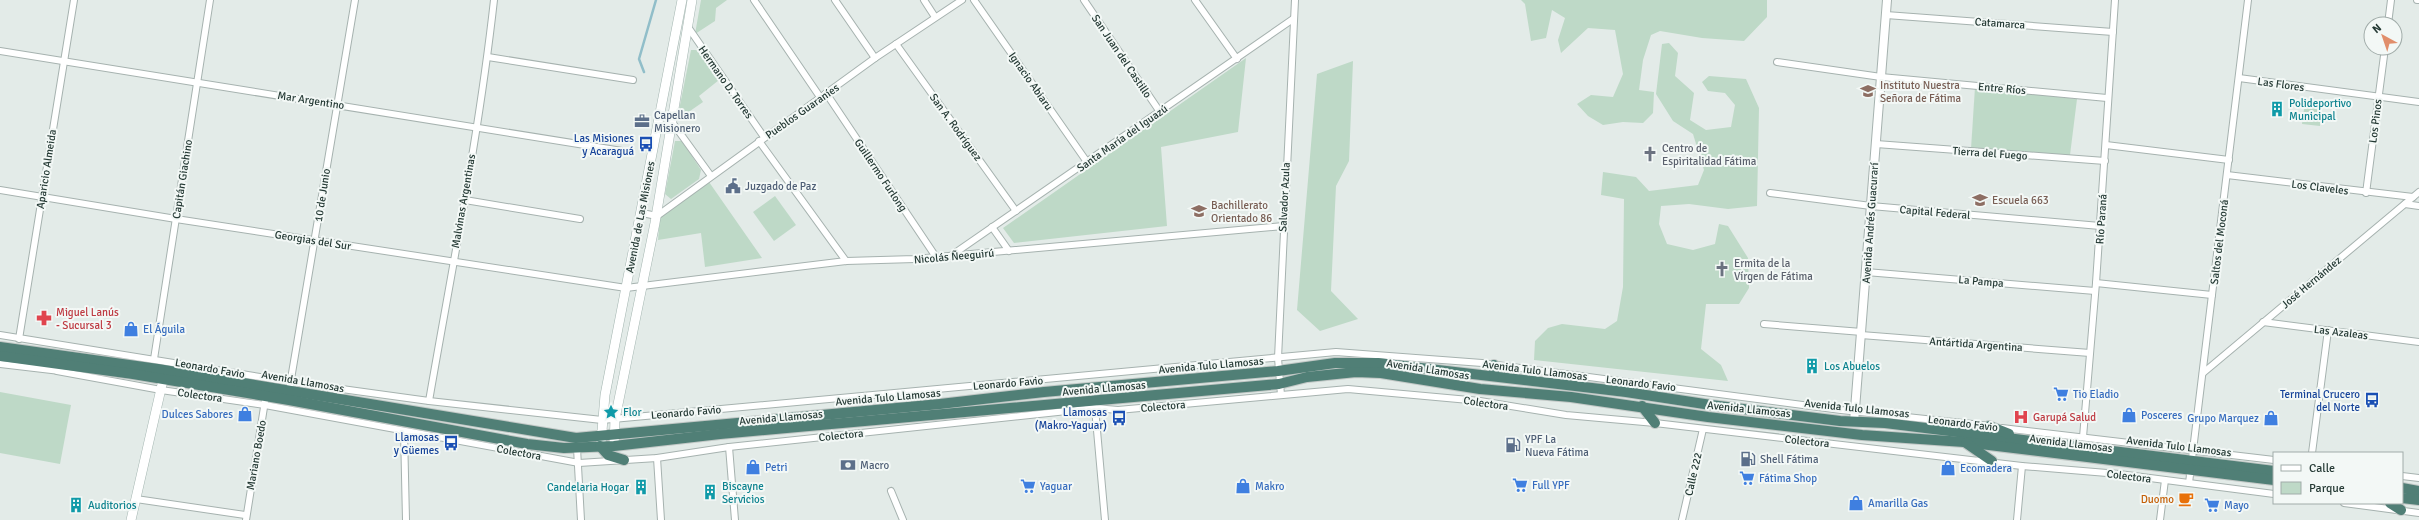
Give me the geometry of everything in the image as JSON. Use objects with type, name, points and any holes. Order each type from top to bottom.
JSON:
[{"type":"highway","name":"Avenida Llamosas","points":[[0,346],[118,368],[162,385],[265,400],[543,447],[577,448],[614,446],[720,434],[1279,384],[1307,377],[1356,372],[1381,373],[1480,389],[1571,397],[1642,406],[1708,417],[1853,434],[2192,459],[2273,480]]},
{"type":"highway","name":"Avenida Llamosas","points":[[0,356],[290,386],[576,438],[601,435]]},
{"type":"highway","name":"Avenida Tulo Llamosas","points":[[601,435],[1278,371],[1334,363],[1378,363],[1626,392],[1711,406],[1854,422],[1885,423],[2192,459],[2273,471]]},
{"type":"highway","points":[[1494,365],[1494,376]]},
{"type":"highway","points":[[1642,406],[1656,423]]},
{"type":"highway","points":[[1989,426],[2024,440]]},
{"type":"highway","points":[[1964,442],[1992,461]]},
{"type":"highway","points":[[600,446],[608,455],[624,460]]},
{"type":"highway","points":[[2403,488],[2419,491]]},
{"type":"highway","points":[[2403,498],[2419,500]]},
{"type":"highway","points":[[2392,504],[2401,510]]},
{"type":"main road","name":"Avenida de Las Misiones","points":[[600,446],[605,395],[642,213],[682,0]]},
{"type":"main road","name":"Avenida de Las Misiones","points":[[614,446],[615,419],[656,216],[692,0]]},
{"type":"main road","points":[[131,520],[162,385]]},
{"type":"street","name":"Aparicio Almeida","points":[[19,339],[74,0]]},
{"type":"street","name":"Capitán Giachino","points":[[154,359],[210,0]]},
{"type":"street","name":"10 de Junio","points":[[290,386],[355,0]]},
{"type":"street","name":"Malvinas Argentinas","points":[[429,401],[465,200],[488,57],[494,0]]},
{"type":"street","points":[[754,0],[820,98]]},
{"type":"street","points":[[835,0],[875,58]]},
{"type":"street","points":[[924,0],[935,17]]},
{"type":"street","name":"Pueblos Guaraníes","points":[[656,216],[875,58],[962,0]]},
{"type":"street","name":"Ignacio Abiaru","points":[[974,0],[1087,162]]},
{"type":"street","name":"San Juan del Castillo","points":[[1084,0],[1160,112]]},
{"type":"street","points":[[1195,0],[1237,59]]},
{"type":"street","name":"Salvador Azula","points":[[1281,395],[1278,358],[1283,226],[1295,0]]},
{"type":"street","name":"Avenida Andrés Guacurarí","points":[[1852,445],[1856,411],[1887,0]]},
{"type":"street","name":"Río Paraná","points":[[2083,437],[2105,161],[2107,98],[2115,0]]},
{"type":"street","name":"Saltos del Moconá","points":[[2189,483],[2248,0]]},
{"type":"street","points":[[2389,16],[2391,0]]},
{"type":"street","name":"Catamarca","points":[[1886,15],[2113,32]]},
{"type":"street","name":"Santa María del Iguazú","points":[[951,256],[1293,19]]},
{"type":"street","name":"Hermano D. Torres","points":[[688,27],[762,139],[846,261]]},
{"type":"street","name":"San A. Rodríguez","points":[[896,44],[1016,211]]},
{"type":"street","name":"Mar Argentino","points":[[0,51],[476,126],[622,151]]},
{"type":"street","name":"Los Pinos","points":[[2366,193],[2384,56]]},
{"type":"street","points":[[488,57],[633,80]]},
{"type":"street","name":"Entre Ríos","points":[[1777,62],[1881,77],[2107,98]]},
{"type":"street","name":"Las Flores","points":[[2239,78],[2419,102]]},
{"type":"street","name":"Guillermo Furlong","points":[[826,93],[936,257]]},
{"type":"street","points":[[672,122],[710,176]]},
{"type":"street","name":"Tierra del Fuego","points":[[1876,144],[2105,161]]},
{"type":"street","points":[[2106,145],[2229,160]]},
{"type":"street","name":"Los Claveles","points":[[2227,175],[2413,198]]},
{"type":"street","name":"Georgias del Sur","points":[[0,190],[176,219],[626,288]]},
{"type":"street","name":"José Hernández","points":[[2203,373],[2419,192]]},
{"type":"street","name":"Capital Federal","points":[[1770,193],[1871,206],[2100,226]]},
{"type":"street","points":[[465,200],[580,219]]},
{"type":"street","points":[[2405,204],[2419,206]]},
{"type":"street","points":[[642,213],[656,216]]},
{"type":"street","name":"Nicolás Ñeeguirú","points":[[626,288],[642,284],[846,261],[951,256],[1283,226]]},
{"type":"street","points":[[992,227],[1009,251]]},
{"type":"street","name":"La Pampa","points":[[1866,272],[2095,291]]},
{"type":"street","points":[[2096,283],[2212,296]]},
{"type":"street","name":"Las Azaleas","points":[[2263,322],[2419,342]]},
{"type":"street","name":"Antártida Argentina","points":[[1764,324],[1861,334],[2090,353]]},
{"type":"street","points":[[2312,452],[2328,330]]},
{"type":"street","points":[[0,335],[101,352],[118,368],[110,374],[0,364]]},
{"type":"street","name":"Leonardo Favio","points":[[101,352],[154,359],[290,386],[602,420],[1336,352],[1494,365],[1856,411],[2083,437],[2192,459],[2273,460]]},
{"type":"street","points":[[57,370],[162,385]]},
{"type":"street","name":"Colectora","points":[[265,400],[404,431],[579,463],[657,458],[729,447],[1096,408],[1118,410],[1348,389],[1480,401],[1566,415],[1656,423],[1992,461],[2022,466],[2164,480],[2273,494]]},
{"type":"street","name":"Mariano Boedo","points":[[246,517],[265,400]]},
{"type":"street","points":[[1096,408],[1105,520]]},
{"type":"street","name":"Calle 222","points":[[1682,520],[1703,429]]},
{"type":"street","points":[[404,431],[406,520]]},
{"type":"street","points":[[729,447],[735,520]]},
{"type":"street","points":[[577,448],[581,520]]},
{"type":"street","points":[[657,458],[661,520]]},
{"type":"street","points":[[2017,520],[2022,466]]},
{"type":"street","points":[[2403,476],[2419,478]]},
{"type":"street","points":[[2160,520],[2164,480]]},
{"type":"street","points":[[891,491],[903,520]]},
{"type":"street","points":[[136,499],[246,517]]},
{"type":"street","points":[[2352,504],[2419,513]]},
{"type":"green space","points":[[701,0],[727,0],[716,8],[715,21],[695,34]]},
{"type":"green space","points":[[1521,0],[1767,0],[1767,17],[1744,41],[1702,38],[1660,31],[1651,35],[1643,60],[1639,90],[1654,92],[1653,113],[1643,123],[1623,122],[1603,125],[1588,116],[1577,104],[1591,95],[1613,97],[1623,74],[1615,30],[1588,28],[1561,53],[1558,40],[1565,18],[1552,10],[1546,38],[1531,41],[1525,4]]},
{"type":"green space","points":[[1669,43],[1678,53],[1675,76],[1694,93],[1690,120],[1706,130],[1731,127],[1735,105],[1725,93],[1708,91],[1702,82],[1709,76],[1746,79],[1759,108],[1757,206],[1728,209],[1689,204],[1661,206],[1659,224],[1667,244],[1693,250],[1715,244],[1719,224],[1728,226],[1748,258],[1749,288],[1739,304],[1706,304],[1701,349],[1721,365],[1728,381],[1534,360],[1535,341],[1548,328],[1562,324],[1605,329],[1617,321],[1623,287],[1624,199],[1601,195],[1603,172],[1636,177],[1649,191],[1698,185],[1704,170],[1693,134],[1673,121],[1656,94],[1662,44]]},
{"type":"green space","points":[[691,50],[697,50],[719,80],[699,96],[703,102],[677,120]]},
{"type":"green space","points":[[1246,58],[1238,132],[1161,147],[1167,226],[1014,243],[1003,228]]},
{"type":"green space","points":[[1353,61],[1349,161],[1336,186],[1331,291],[1358,319],[1320,331],[1297,310],[1317,74]]},
{"type":"green space","points":[[1975,87],[2077,99],[2070,155],[1971,149]]},
{"type":"green space","points":[[2305,102],[2322,104],[2320,126],[2302,124]]},
{"type":"green space","points":[[675,141],[682,141],[701,170],[699,179],[671,199],[665,194]]},
{"type":"green space","points":[[709,182],[762,258],[705,267],[701,233],[658,240],[660,217]]},
{"type":"green space","points":[[775,196],[796,225],[774,241],[753,212]]},
{"type":"green space","points":[[0,392],[71,405],[60,464],[0,453]]},
{"type":"waterway","points":[[644,72],[639,59],[656,0]]},
{"type":"place","name":"Instituto Nuestra Señora de Fátima","points":[[1868,91]]},
{"type":"place","name":"Polideportivo Municipal","points":[[2277,109]]},
{"type":"place","name":"Capellan Misionero","points":[[642,121]]},
{"type":"place","name":"Las Misiones y Acaraguá","points":[[646,144]]},
{"type":"place","name":"Centro de Espiritalidad Fátima","points":[[1650,154]]},
{"type":"place","name":"Juzgado de Paz","points":[[733,186]]},
{"type":"place","name":"Escuela 663","points":[[1980,200]]},
{"type":"place","name":"Bachillerato Orientado 86","points":[[1199,211]]},
{"type":"place","name":"Ermita de la Vírgen de Fátima","points":[[1722,269]]},
{"type":"place","name":"Miguel Lanús - Sucursal 3","points":[[44,318]]},
{"type":"place","name":"El Águila","points":[[131,329]]},
{"type":"place","name":"Los Abuelos","points":[[1812,366]]},
{"type":"place","name":"Tio Eladio","points":[[2061,394]]},
{"type":"place","name":"Terminal Crucero del Norte","points":[[2372,400]]},
{"type":"place","name":"Flor","points":[[611,412]]},
{"type":"place","name":"Dulces Sabores","points":[[245,414]]},
{"type":"place","name":"Posceres","points":[[2129,415]]},
{"type":"place","name":"Garupá Salud","points":[[2021,417]]},
{"type":"place","name":"Llamosas (Makro-Yaguar)","points":[[1119,418]]},
{"type":"place","name":"Grupo Marquez","points":[[2271,418]]},
{"type":"place","name":"Llamosas y Güemes","points":[[451,443]]},
{"type":"place","name":"YPF La Nueva Fátima","points":[[1513,445]]},
{"type":"place","name":"Shell Fátima","points":[[1748,459]]},
{"type":"place","name":"Macro","points":[[848,465]]},
{"type":"place","name":"Petri","points":[[753,467]]},
{"type":"place","name":"Ecomadera","points":[[1948,468]]},
{"type":"place","name":"Fátima Shop","points":[[1747,478]]},
{"type":"place","name":"Full YPF","points":[[1520,485]]},
{"type":"place","name":"Yaguar","points":[[1028,486]]},
{"type":"place","name":"Makro","points":[[1243,486]]},
{"type":"place","name":"Candelaria Hogar","points":[[641,487]]},
{"type":"place","name":"Biscayne Servicios","points":[[710,492]]},
{"type":"place","name":"Duomo","points":[[2186,499]]},
{"type":"place","name":"Amarilla Gas","points":[[1856,503]]},
{"type":"place","name":"Auditorios","points":[[76,505]]},
{"type":"place","name":"Mayo","points":[[2212,505]]}]
